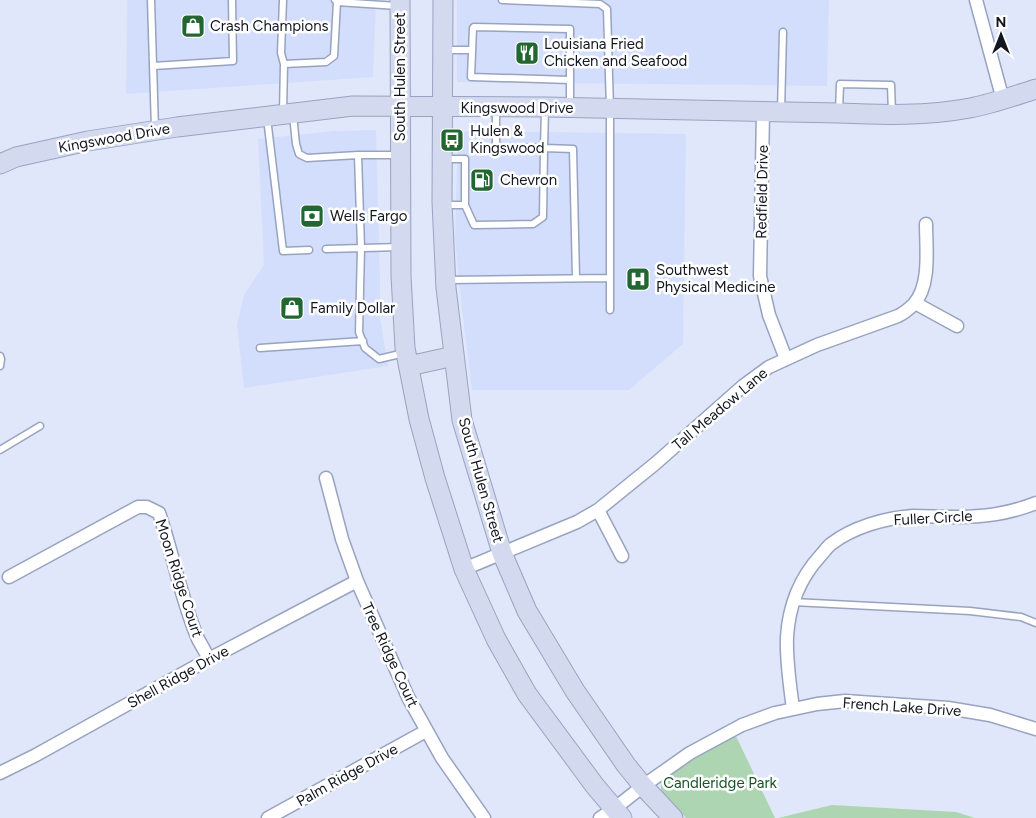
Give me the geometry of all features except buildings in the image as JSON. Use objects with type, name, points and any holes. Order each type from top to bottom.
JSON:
[{"type":"main road","name":"South Hulen Street","points":[[443,0],[442,205],[446,280],[462,420],[502,553],[527,610],[575,691],[626,765],[642,786],[673,818]]},
{"type":"main road","name":"South Hulen Street","points":[[400,3],[401,276],[408,359],[419,419],[432,469],[464,568],[496,639],[527,694],[595,786],[612,815]]},
{"type":"main road","name":"Kingswood Drive","points":[[0,164],[16,157],[88,141],[155,130],[353,106],[544,107],[892,115],[969,108],[1003,100],[1036,89]]},
{"type":"main road","points":[[408,359],[454,356]]},
{"type":"street","points":[[976,0],[1003,100]]},
{"type":"street","name":"Redfield Drive","points":[[772,112],[760,276],[769,315],[786,359]]},
{"type":"street","points":[[926,224],[927,261],[924,283],[915,303],[957,326]]},
{"type":"street","name":"Tall Meadow Lane","points":[[464,568],[577,522],[598,510],[656,463],[743,386],[769,367],[817,346],[898,316],[915,303]]},
{"type":"street","name":"Tree Ridge Court","points":[[326,478],[342,539],[357,580],[408,698],[442,758],[484,818]]},
{"type":"street","name":"Fuller Circle","points":[[793,709],[787,660],[787,636],[791,608],[799,584],[811,566],[831,544],[855,530],[880,521],[912,516],[956,517],[994,515],[1018,510],[1036,503]]},
{"type":"street","name":"Moon Ridge Court","points":[[9,577],[138,507],[147,507],[159,513],[191,619],[199,640],[210,659]]},
{"type":"street","points":[[598,510],[622,556]]},
{"type":"street","name":"Shell Ridge Drive","points":[[0,773],[357,580]]},
{"type":"street","name":"French Lake Drive","points":[[612,815],[642,786],[690,753],[742,724],[775,713],[817,704],[845,701],[948,708],[990,715],[1036,729]]},
{"type":"street","name":"Palm Ridge Drive","points":[[268,818],[426,731]]},
{"type":"lane","points":[[152,0],[155,130]]},
{"type":"lane","points":[[153,66],[233,61],[232,0]]},
{"type":"lane","points":[[282,0],[281,53],[284,64],[281,115],[283,251],[309,250]]},
{"type":"lane","points":[[502,0],[600,4],[607,9],[610,109],[610,310]]},
{"type":"lane","points":[[284,64],[326,62],[334,56],[336,1],[400,3]]},
{"type":"lane","points":[[570,80],[472,78],[473,28],[569,28],[571,30],[570,108]]},
{"type":"lane","points":[[772,112],[783,32]]},
{"type":"lane","points":[[443,50],[472,50]]},
{"type":"lane","points":[[839,113],[840,84],[891,85],[892,115]]},
{"type":"lane","points":[[442,158],[466,159],[465,205],[474,225],[533,224],[543,218],[544,107]]},
{"type":"lane","points":[[496,108],[496,147],[573,149],[576,278]]},
{"type":"lane","points":[[281,115],[299,154],[307,158],[400,155]]},
{"type":"lane","points":[[358,155],[361,248],[360,332],[365,348],[378,359],[408,359]]},
{"type":"lane","points":[[442,205],[465,205]]},
{"type":"lane","points":[[326,249],[401,247]]},
{"type":"lane","points":[[446,280],[610,278]]},
{"type":"lane","points":[[260,348],[363,341]]},
{"type":"lane","points":[[0,356],[0,366]]},
{"type":"lane","points":[[0,450],[40,426]]},
{"type":"lane","points":[[793,602],[970,611],[1021,617],[1036,623]]},
{"type":"shaded area","points":[[127,0],[376,0],[373,77],[126,94]]},
{"type":"shaded area","points":[[457,0],[829,0],[827,86],[457,82]]},
{"type":"shaded area","points":[[376,130],[380,317],[388,366],[244,388],[237,325],[244,295],[264,265],[258,139],[334,131]]},
{"type":"shaded area","points":[[466,131],[686,134],[683,344],[629,390],[472,390],[455,239],[458,138]]},
{"type":"green space","name":"Candleridge Park","points":[[735,734],[775,818],[686,818],[661,792],[661,779]]},
{"type":"green space","name":"Candleridge Park","points":[[832,805],[956,812],[975,818],[778,818]]},
{"type":"place","name":"Crash Champions","points":[[193,26]]},
{"type":"place","name":"Louisiana Fried Chicken and Seafood","points":[[527,53]]},
{"type":"place","name":"Hulen & Kingswood","points":[[452,140]]},
{"type":"place","name":"Chevron","points":[[482,180]]},
{"type":"place","name":"Wells Fargo","points":[[312,216]]},
{"type":"place","name":"Southwest Physical Medicine","points":[[638,279]]},
{"type":"place","name":"Family Dollar","points":[[292,308]]}]
